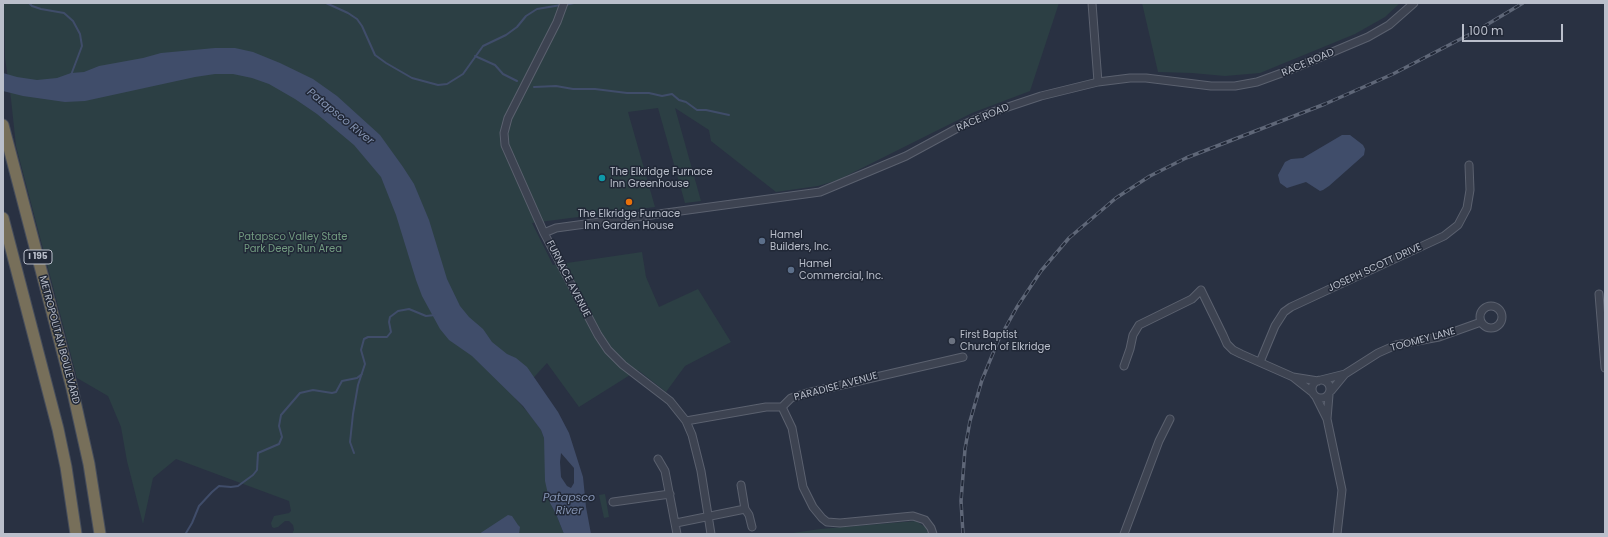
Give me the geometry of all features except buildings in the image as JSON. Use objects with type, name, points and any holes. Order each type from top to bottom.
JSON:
[{"type":"highway","name":"METROPOLITAN BOULEVARD","points":[[3,125],[72,388],[89,464],[100,534]]},
{"type":"highway","name":"I 195","points":[[3,218],[49,394],[66,467],[76,534]]},
{"type":"street","name":"FURNACE AVENUE","points":[[564,3],[562,11],[508,118],[504,133],[505,145],[544,233],[604,345],[631,372],[670,401],[686,421],[696,450],[712,534]]},
{"type":"street","points":[[1092,3],[1098,82]]},
{"type":"street","name":"RACE ROAD","points":[[544,233],[556,228],[820,192],[906,156],[965,124],[993,112],[1041,96],[1098,82],[1138,78],[1211,86],[1234,86],[1257,82],[1290,70],[1368,37],[1389,25],[1414,3]]},
{"type":"street","name":"JOSEPH SCOTT DRIVE","points":[[1260,362],[1275,326],[1284,312],[1291,307],[1444,236],[1458,225],[1467,208],[1470,190],[1469,165]]},
{"type":"street","points":[[1124,366],[1133,335],[1139,325],[1192,299],[1200,290],[1227,344],[1241,354],[1293,377],[1321,398],[1330,393]]},
{"type":"street","points":[[1599,294],[1605,368]]},
{"type":"street","name":"TOOMEY LANE","points":[[1330,393],[1345,374],[1361,363],[1396,346],[1439,337],[1481,322]]},
{"type":"street","name":"PARADISE AVENUE","points":[[686,421],[766,407],[782,407],[791,398],[807,393],[963,357]]},
{"type":"street","name":"TOOMEY LANE","points":[[1319,380],[1345,374]]},
{"type":"street","points":[[1293,377],[1319,380],[1328,383],[1330,393],[1327,419]]},
{"type":"street","points":[[1319,380],[1312,386],[1314,394],[1327,419],[1342,490],[1337,534]]},
{"type":"street","points":[[782,407],[792,428],[803,487],[813,507],[822,518],[827,522],[840,523],[913,516],[925,520],[932,528],[933,534]]},
{"type":"street","points":[[1124,534],[1159,441],[1170,419]]},
{"type":"street","points":[[658,459],[665,471],[677,534]]},
{"type":"street","points":[[741,485],[745,509],[749,515],[752,527]]},
{"type":"street","points":[[613,502],[670,494]]},
{"type":"street","points":[[676,523],[745,509]]},
{"type":"green space","name":"Patapsco Valley State Park Deep Run Area","points":[[4,3],[1059,3],[1030,91],[972,113],[838,180],[818,186],[776,192],[711,141],[709,130],[675,108],[701,201],[685,203],[658,108],[628,112],[655,207],[532,223],[553,265],[642,252],[646,277],[659,307],[698,289],[731,342],[685,366],[666,392],[638,370],[579,407],[547,363],[515,398],[531,416],[541,430],[544,438],[546,458],[545,469],[550,503],[564,534],[292,534],[294,530],[293,525],[289,521],[285,521],[278,527],[274,528],[272,527],[271,523],[274,516],[289,513],[291,511],[289,501],[176,459],[153,478],[143,524],[127,461],[121,427],[108,396],[77,378],[16,146],[5,58]]},
{"type":"green space","points":[[1142,3],[1400,3],[1385,17],[1355,34],[1260,73],[1225,76],[1158,72]]},
{"type":"green space","points":[[605,494],[609,517],[604,518],[599,495]]},
{"type":"green space","points":[[916,521],[925,527],[929,534],[786,534],[820,529]]},
{"type":"water","name":"Patapsco River","points":[[215,48],[235,48],[253,52],[313,79],[337,96],[380,135],[414,184],[429,220],[447,279],[460,306],[469,317],[483,329],[492,342],[527,367],[558,412],[569,433],[583,477],[591,534],[564,534],[550,503],[545,481],[544,438],[541,430],[523,406],[472,356],[449,340],[440,329],[422,296],[396,215],[381,177],[354,145],[317,114],[269,84],[252,78],[233,74],[215,74],[195,77],[85,101],[65,102],[23,96],[3,91],[3,73],[37,80],[57,78],[71,73],[84,72],[99,66],[161,53]],"holes":[[[561,453],[574,468],[574,483],[571,488],[567,486],[561,477]]]},
{"type":"water","points":[[1342,135],[1350,135],[1363,145],[1365,149],[1364,155],[1329,186],[1320,191],[1306,182],[1287,188],[1280,183],[1278,175],[1285,162],[1291,159],[1303,158]]},
{"type":"water","points":[[508,515],[512,516],[520,527],[519,534],[479,534]]},
{"type":"waterway","points":[[29,3],[32,6],[41,9],[64,13],[73,21],[80,34],[82,46],[71,75]]},
{"type":"waterway","points":[[326,3],[348,13],[357,19],[362,26],[375,55],[412,78],[438,85],[447,84],[463,74],[483,46],[506,35],[517,27],[526,16],[537,9],[561,5]]},
{"type":"waterway","points":[[565,5],[574,3]]},
{"type":"waterway","points":[[475,56],[495,65],[503,74],[517,81]]},
{"type":"waterway","points":[[534,87],[556,86],[573,89],[649,93],[662,96],[672,94],[679,100],[686,102],[697,110],[706,110],[729,115]]},
{"type":"waterway","points":[[354,453],[350,442],[358,385],[365,364],[361,350],[364,339],[368,337],[387,337],[391,332],[389,322],[390,317],[398,311],[409,309],[426,316],[435,315]]},
{"type":"waterway","points":[[186,533],[199,506],[212,492],[219,486],[238,486],[253,475],[257,470],[258,453],[279,444],[282,437],[279,426],[281,415],[300,393],[313,390],[332,393],[336,392],[342,381],[357,378],[362,374]]},
{"type":"railway","points":[[963,534],[961,501],[965,449],[970,421],[982,380],[998,341],[1017,307],[1041,271],[1069,238],[1116,198],[1150,176],[1186,158],[1325,104],[1393,74],[1478,30],[1523,3]]},
{"type":"place","name":"The Elkridge Furnace Inn Greenhouse","points":[[602,178]]},
{"type":"place","name":"The Elkridge Furnace Inn Garden House","points":[[629,202]]},
{"type":"place","name":"Hamel Builders, Inc.","points":[[762,241]]},
{"type":"place","name":"Hamel Commercial, Inc.","points":[[791,270]]},
{"type":"place","name":"First Baptist Church of Elkridge","points":[[952,341]]}]
